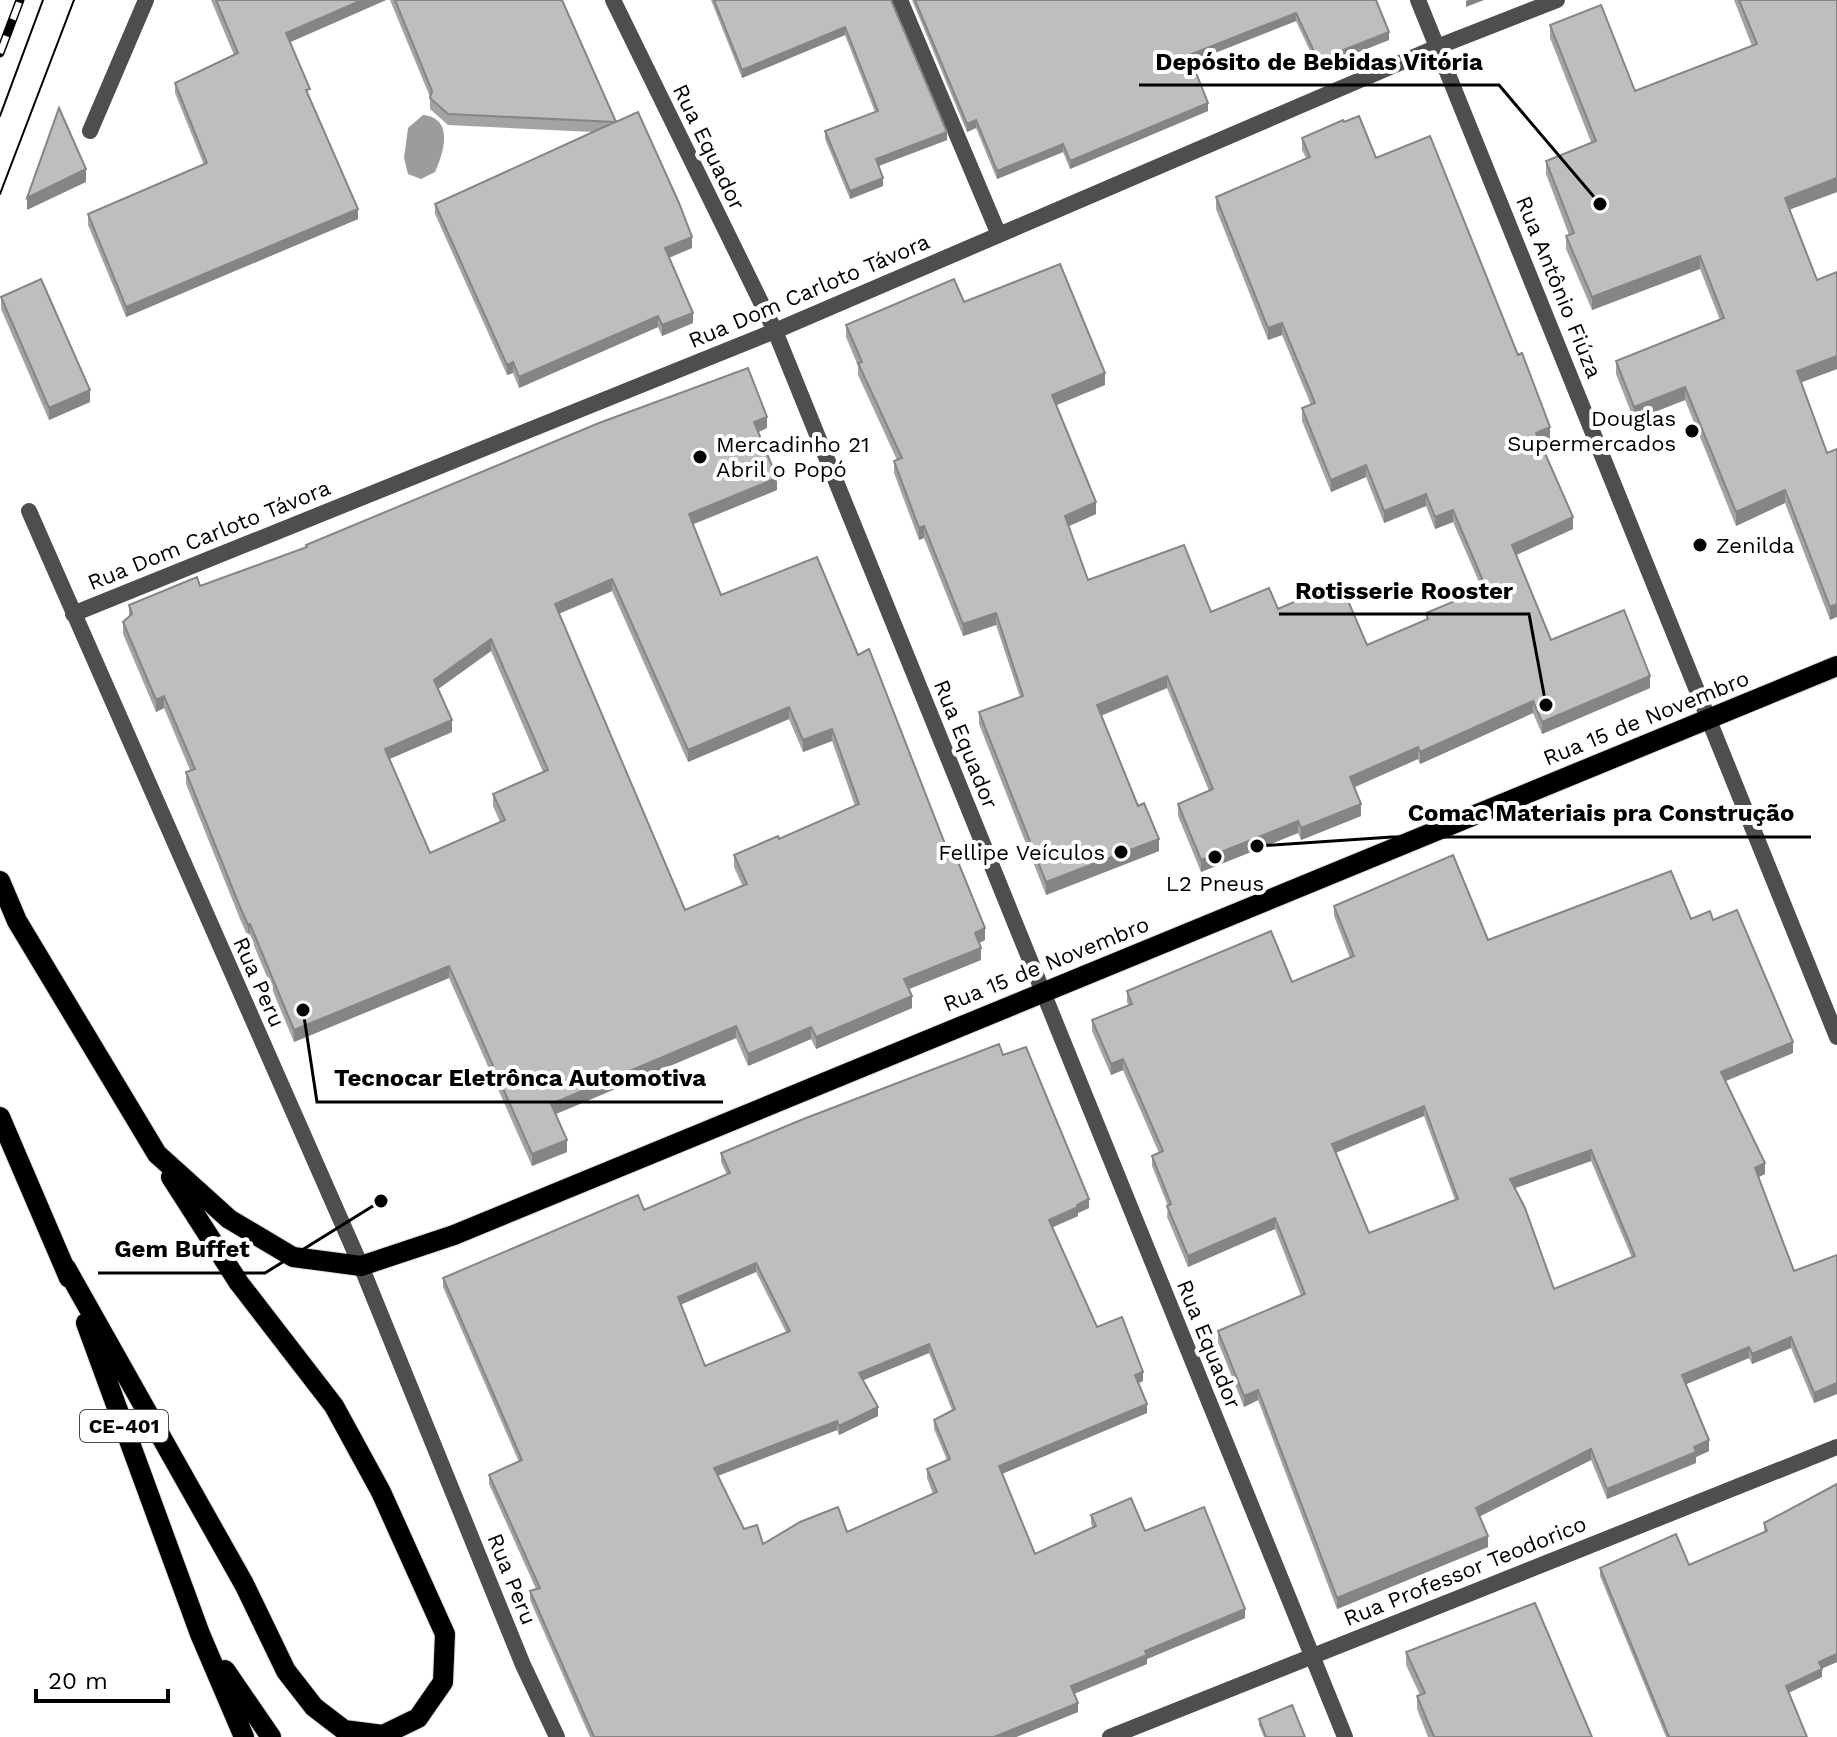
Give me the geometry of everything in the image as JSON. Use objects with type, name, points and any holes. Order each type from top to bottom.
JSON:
[{"type":"main road","name":"Rua 15 de Novembro","points":[[361,1266],[454,1235],[1837,666]]},
{"type":"main road","points":[[0,881],[17,921],[157,1154],[239,1283],[334,1406],[381,1492],[445,1634],[443,1682],[418,1718],[383,1735],[344,1730],[314,1707],[286,1671],[244,1584],[66,1268]]},
{"type":"main road","name":"CE-401","points":[[0,1117],[66,1268],[200,1634],[244,1737]]},
{"type":"main road","points":[[157,1154],[229,1219],[293,1257],[361,1266]]},
{"type":"main road","points":[[200,1634],[271,1737]]},
{"type":"street","points":[[90,131],[146,0]]},
{"type":"street","name":"Rua Equador","points":[[613,0],[775,331],[1345,1737]]},
{"type":"street","points":[[900,0],[999,235]]},
{"type":"street","name":"Rua Antônio Fiúza","points":[[1418,0],[1837,1037]]},
{"type":"street","name":"Rua Dom Carloto Távora","points":[[73,614],[775,331],[1437,47],[1557,0]]},
{"type":"street","name":"Rua Peru","points":[[29,511],[361,1266],[523,1665],[557,1737]]},
{"type":"street","name":"Rua Professor Teodorico","points":[[1110,1737],[1837,1447]]},
{"type":"shaded area","points":[[423,115],[439,122],[444,137],[435,172],[421,179],[408,174],[404,158],[408,128]]},
{"type":"building","points":[[216,0],[362,0],[286,33],[310,89],[306,90],[358,209],[126,307],[88,214],[207,163],[175,83],[238,53]]},
{"type":"building","points":[[395,0],[562,0],[616,122],[638,112],[679,203],[692,237],[665,248],[693,313],[662,325],[658,316],[519,377],[513,362],[507,365],[435,204],[615,122],[448,114],[430,98],[432,91]]},
{"type":"building","points":[[714,0],[891,0],[947,132],[876,159],[883,178],[850,191],[825,131],[878,111],[845,27],[742,70]]},
{"type":"building","points":[[915,0],[1376,0],[1389,32],[1318,60],[1296,13],[1189,55],[1208,103],[1070,161],[1063,144],[997,171],[976,120],[967,124]]},
{"type":"building","points":[[1739,0],[1837,0],[1837,178],[1785,198],[1817,280],[1837,272],[1837,356],[1797,371],[1827,453],[1837,449],[1837,604],[1830,607],[1785,490],[1736,512],[1685,387],[1634,407],[1616,361],[1724,318],[1700,256],[1592,297],[1566,236],[1574,233],[1546,161],[1596,141],[1550,25],[1601,5],[1635,91],[1757,44]]},
{"type":"building","points":[[59,108],[86,169],[27,198]]},
{"type":"building","points":[[1359,116],[1376,158],[1430,136],[1550,427],[1536,433],[1573,517],[1512,545],[1551,640],[1624,610],[1650,676],[1542,722],[1533,701],[1420,752],[1418,747],[1350,777],[1361,804],[1301,828],[1298,821],[1201,860],[1178,804],[1213,789],[1167,676],[1097,705],[1138,806],[1144,803],[1159,839],[1046,882],[979,712],[1023,696],[996,613],[963,624],[924,526],[919,528],[894,461],[902,458],[858,363],[862,362],[846,325],[954,279],[964,302],[1060,264],[1105,373],[1052,395],[1096,502],[1065,516],[1088,580],[1184,545],[1211,612],[1269,588],[1278,609],[1340,582],[1367,645],[1428,619],[1426,613],[1486,588],[1453,510],[1435,517],[1426,494],[1384,511],[1366,465],[1331,480],[1302,408],[1315,403],[1282,323],[1268,328],[1216,197],[1310,157],[1302,138]]},
{"type":"building","points":[[41,279],[90,390],[49,408],[1,297]]},
{"type":"building","points":[[748,368],[767,417],[754,422],[777,478],[689,514],[721,595],[817,557],[858,655],[869,649],[947,849],[952,847],[985,928],[975,933],[981,948],[904,979],[912,996],[816,1037],[811,1027],[748,1054],[736,1026],[551,1104],[567,1140],[532,1154],[449,966],[294,1030],[186,772],[195,769],[164,696],[156,700],[123,622],[132,614],[129,605],[197,577],[200,586],[307,547],[599,423]],"holes":[[[612,579],[688,750],[789,707],[803,740],[832,729],[859,804],[734,855],[747,884],[685,910],[555,604]],[[491,639],[548,770],[493,794],[505,820],[430,853],[385,749],[452,720],[434,680]]]},
{"type":"building","points":[[1453,855],[1488,940],[1671,871],[1691,919],[1710,911],[1713,920],[1737,910],[1793,1042],[1721,1072],[1765,1163],[1755,1168],[1794,1271],[1837,1255],[1837,1383],[1814,1393],[1791,1337],[1752,1354],[1749,1347],[1682,1375],[1709,1440],[1694,1447],[1696,1452],[1607,1489],[1591,1449],[1476,1508],[1488,1536],[1337,1598],[1258,1390],[1244,1396],[1218,1331],[1305,1294],[1275,1218],[1188,1256],[1167,1206],[1171,1204],[1152,1156],[1163,1151],[1123,1059],[1111,1064],[1092,1020],[1132,1004],[1127,991],[1271,931],[1292,982],[1354,956],[1334,906]],"holes":[[[1424,1106],[1458,1199],[1369,1233],[1332,1144]],[[1591,1150],[1635,1256],[1554,1289],[1525,1208],[1510,1179]]]},
{"type":"building","points":[[999,1044],[1003,1055],[1026,1047],[1089,1199],[1049,1220],[1097,1327],[1122,1317],[1143,1372],[1135,1375],[1147,1404],[999,1466],[1035,1554],[1096,1526],[1091,1515],[1131,1498],[1145,1531],[1204,1507],[1245,1609],[1145,1651],[1147,1655],[1071,1686],[1078,1703],[994,1737],[594,1737],[530,1591],[540,1588],[489,1475],[522,1460],[443,1278],[638,1195],[644,1210],[730,1173],[721,1153]],"holes":[[[756,1263],[790,1331],[705,1366],[678,1297]],[[929,1344],[955,1409],[934,1420],[950,1459],[927,1469],[937,1492],[847,1532],[838,1507],[800,1522],[763,1544],[757,1525],[744,1529],[714,1468],[837,1421],[839,1426],[878,1407],[859,1373]]]},
{"type":"building","points":[[1837,1484],[1837,1654],[1819,1662],[1822,1669],[1786,1686],[1807,1737],[1669,1737],[1600,1568],[1676,1534],[1689,1565],[1767,1531],[1764,1523]]},
{"type":"building","points":[[1535,1603],[1592,1737],[1434,1737],[1417,1696],[1425,1693],[1406,1652]]},
{"type":"building","points":[[1292,1705],[1305,1737],[1266,1737],[1259,1719]]},
{"type":"tram line","points":[[0,116],[43,0]]},
{"type":"tram line","points":[[0,194],[74,0]]},
{"type":"railway","points":[[0,53],[20,0]]},
{"type":"place","name":"Depósito de Bebidas Vitória","points":[[1600,204]]},
{"type":"place","name":"Douglas Supermercados","points":[[1692,431]]},
{"type":"place","name":"Mercadinho 21 Abril o Popó","points":[[700,457]]},
{"type":"place","name":"Zenilda","points":[[1700,545]]},
{"type":"place","name":"Rotisserie Rooster","points":[[1546,705]]},
{"type":"place","name":"Comac Materiais pra Construção","points":[[1257,846]]},
{"type":"place","name":"Fellipe Veículos","points":[[1121,852]]},
{"type":"place","name":"L2 Pneus","points":[[1215,857]]},
{"type":"place","name":"Tecnocar Eletrônca Automotiva","points":[[303,1010]]},
{"type":"place","name":"Gem Buffet","points":[[381,1201]]}]
